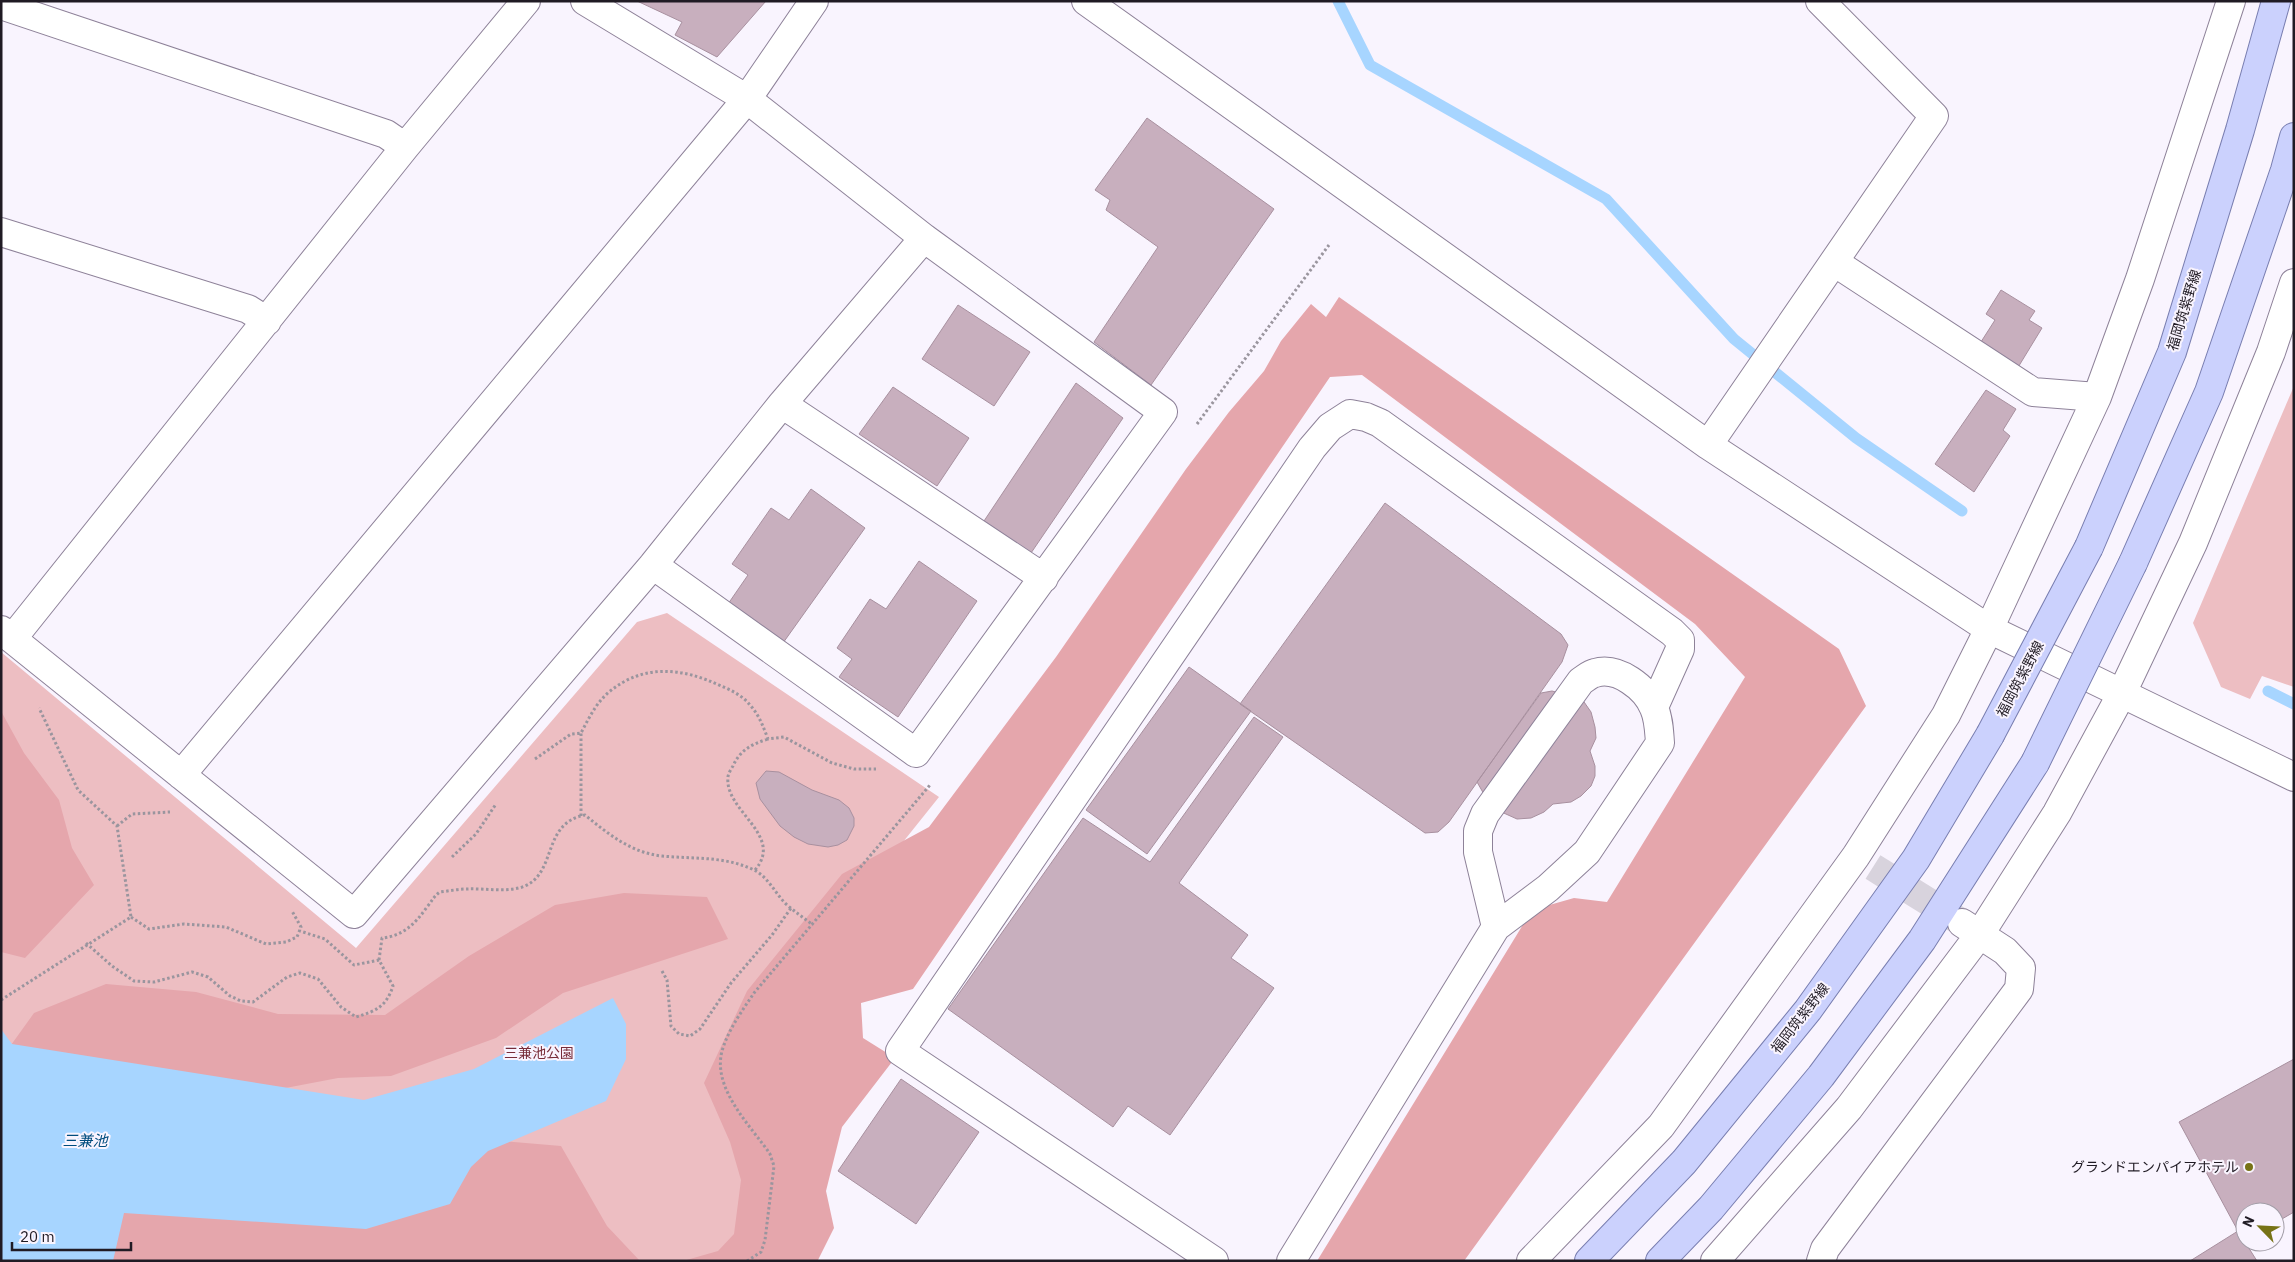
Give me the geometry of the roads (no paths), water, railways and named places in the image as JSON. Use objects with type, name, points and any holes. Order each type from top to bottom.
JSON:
[{"type":"main road","name":"福岡筑紫野線","points":[[1589,1261],[1684,1162],[1808,1010],[1916,859],[1990,735],[2089,547],[2172,352],[2240,130],[2276,1]]},
{"type":"main road","points":[[1660,1261],[1711,1208],[1821,1076],[1922,940],[2035,763],[2133,563],[2209,392],[2285,170],[2294,137]]},
{"type":"street","points":[[526,1],[405,147],[268,321],[7,635],[354,914],[653,565],[782,404],[924,238]]},
{"type":"street","points":[[586,1],[747,98],[924,238],[1163,412],[916,753],[653,565]]},
{"type":"street","points":[[181,775],[747,98],[814,1]]},
{"type":"street","points":[[1086,1],[1708,445],[1989,629],[2121,695],[2294,777]]},
{"type":"street","points":[[1708,445],[1934,116],[1820,1]]},
{"type":"street","points":[[1531,1261],[1661,1126],[1865,861],[1946,715],[1989,629],[2097,397],[2140,279],[2231,1]]},
{"type":"street","points":[[1,5],[386,134],[405,147]]},
{"type":"street","points":[[1,232],[248,309],[268,321]]},
{"type":"street","points":[[1834,262],[2032,392],[2097,397]]},
{"type":"street","points":[[1716,1261],[1849,1108],[1971,928],[2057,812],[2121,695],[2193,543],[2271,352],[2294,283]]},
{"type":"street","points":[[782,404],[1044,578]]},
{"type":"street","points":[[1214,1261],[900,1051],[1312,448],[1330,427],[1350,414],[1366,417],[1380,423],[1672,632],[1680,640],[1680,649],[1654,707]]},
{"type":"street","points":[[1291,1261],[1496,927],[1567,872],[1587,852],[1660,743],[1659,725],[1654,707],[1639,687],[1616,672],[1596,672],[1581,681],[1485,814],[1478,831],[1478,852],[1496,927]]},
{"type":"street","points":[[1821,1261],[1825,1249],[2019,989],[2021,968],[2005,951],[1971,928]]},
{"type":"water","name":"三兼池","points":[[613,998],[626,1024],[626,1059],[606,1101],[488,1151],[471,1167],[450,1204],[366,1229],[124,1213],[113,1261],[1,1261],[1,1029],[12,1044],[364,1100],[474,1069]]},
{"type":"waterway","points":[[1338,1],[1370,65],[1606,199],[1734,339],[1856,438],[1962,511]]},
{"type":"waterway","points":[[2268,691],[2294,704]]},
{"type":"tunnel","points":[[1873,867],[1961,922]]},
{"type":"place","name":"グランドエンパイアホテル","points":[[2249,1167]]},
{"type":"park label","name":"三兼池公園","points":[[539,1053]]}]
